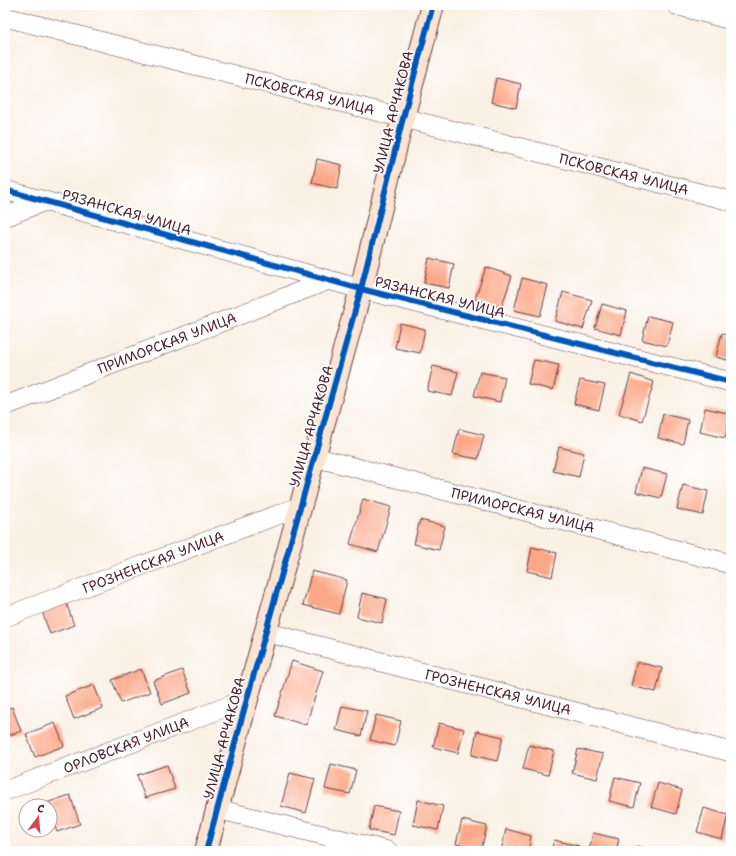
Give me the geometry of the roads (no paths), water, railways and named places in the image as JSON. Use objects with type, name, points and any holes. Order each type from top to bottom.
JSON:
[{"type":"street","name":"УЛИЦА АРЧАКОВА","points":[[206,851],[265,632],[361,289],[403,118],[433,5]]},
{"type":"street","points":[[676,5],[731,20]]},
{"type":"street","name":"ПСКОВСКАЯ УЛИЦА","points":[[5,17],[731,201]]},
{"type":"street","name":"РЯЗАНСКАЯ УЛИЦА","points":[[5,190],[361,289],[731,382]]},
{"type":"street","points":[[5,217],[45,201]]},
{"type":"street","name":"ПРИМОРСКАЯ УЛИЦА","points":[[5,406],[329,280]]},
{"type":"street","name":"ПРИМОРСКАЯ УЛИЦА","points":[[314,457],[731,564]]},
{"type":"street","name":"ГРОЗНЕНСКАЯ УЛИЦА","points":[[5,618],[301,506]]},
{"type":"street","name":"ГРОЗНЕНСКАЯ УЛИЦА","points":[[265,632],[731,752]]},
{"type":"street","name":"ОРЛОВСКАЯ УЛИЦА","points":[[5,791],[247,699]]},
{"type":"street","points":[[217,809],[388,851]]}]
